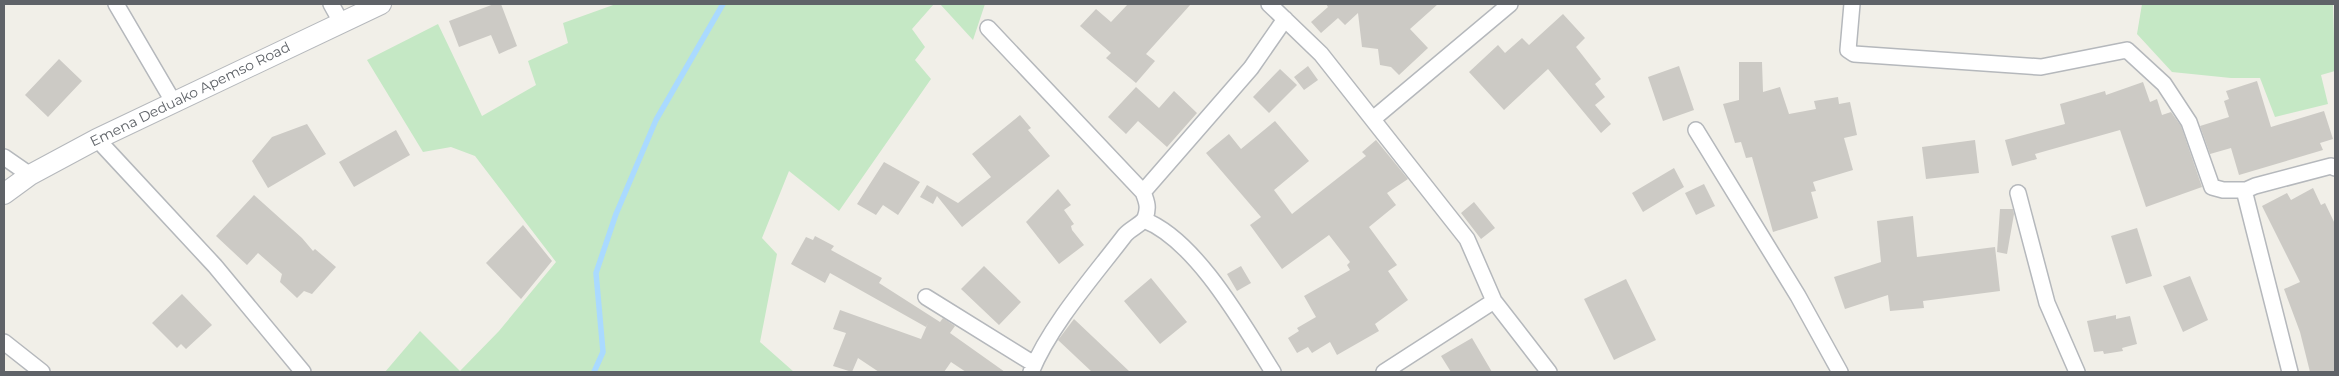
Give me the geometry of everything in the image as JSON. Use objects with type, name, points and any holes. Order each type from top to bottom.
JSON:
[{"type":"street","points":[[116,4],[174,103]]},
{"type":"street","points":[[331,4],[341,22]]},
{"type":"street","name":"Emena Deduako Apemso Road","points":[[4,194],[30,176],[97,139],[381,4]]},
{"type":"street","points":[[1269,4],[1321,54],[1467,239],[1494,301],[1549,372]]},
{"type":"street","points":[[1373,119],[1510,4]]},
{"type":"street","points":[[1852,4],[1848,50],[1854,54],[2041,67],[2127,50],[2164,84],[2184,114],[2212,186],[2223,190],[2246,190],[2322,168],[2331,166],[2335,168]]},
{"type":"street","points":[[1143,192],[1251,68],[1285,19]]},
{"type":"street","points":[[926,297],[1033,368],[1046,342],[1126,233],[1144,220],[1148,207],[1143,192],[988,28]]},
{"type":"street","points":[[1696,130],[1798,296],[1840,372]]},
{"type":"street","points":[[97,139],[215,266],[303,372]]},
{"type":"street","points":[[4,157],[30,176]]},
{"type":"street","points":[[2246,190],[2244,198],[2290,372]]},
{"type":"street","points":[[2018,193],[2044,296],[2077,372]]},
{"type":"street","points":[[1144,220],[1164,232],[1185,249],[1199,265],[1250,336],[1273,372]]},
{"type":"street","points":[[1384,372],[1494,301]]},
{"type":"street","points":[[4,342],[42,372]]},
{"type":"green space","points":[[616,4],[934,4],[912,29],[925,47],[915,60],[931,79],[839,211],[789,171],[762,238],[777,254],[760,342],[794,372],[385,372],[420,331],[460,371],[499,331],[556,262],[475,156],[451,147],[423,152],[367,60],[438,24],[482,116],[536,85],[528,61],[568,43],[563,23]]},
{"type":"green space","points":[[940,4],[985,4],[973,40]]},
{"type":"green space","points":[[2142,4],[2333,4],[2335,71],[2321,75],[2328,104],[2275,117],[2260,78],[2231,78],[2172,72],[2137,34]]},
{"type":"building","points":[[494,4],[501,4],[517,46],[499,54],[491,35],[459,47],[449,21]]},
{"type":"building","points":[[1128,4],[1191,4],[1146,54],[1155,61],[1136,83],[1106,58],[1111,53],[1080,26],[1096,9],[1111,22]]},
{"type":"building","points":[[1326,4],[1438,4],[1410,29],[1428,48],[1399,75],[1391,67],[1380,65],[1378,49],[1362,47],[1358,13],[1345,25],[1338,18],[1321,33],[1311,22],[1328,7]]},
{"type":"building","points":[[1563,14],[1585,38],[1576,47],[1601,79],[1595,84],[1605,97],[1595,105],[1611,124],[1601,133],[1548,69],[1504,110],[1469,72],[1498,45],[1505,53],[1522,38],[1529,45]]},
{"type":"building","points":[[59,59],[82,81],[48,117],[25,95]]},
{"type":"building","points":[[1739,62],[1762,62],[1763,92],[1780,87],[1789,114],[1816,109],[1814,101],[1838,97],[1839,104],[1850,102],[1857,135],[1844,138],[1853,170],[1813,182],[1816,191],[1811,192],[1818,218],[1773,232],[1752,157],[1746,158],[1741,142],[1735,143],[1723,104],[1739,100]]},
{"type":"building","points":[[1308,66],[1318,80],[1304,90],[1294,77]]},
{"type":"building","points":[[1679,66],[1694,110],[1663,121],[1648,77]]},
{"type":"building","points":[[1280,69],[1297,85],[1269,113],[1253,97]]},
{"type":"building","points":[[2257,81],[2271,127],[2324,111],[2333,139],[2320,143],[2323,150],[2239,175],[2231,148],[2210,154],[2200,126],[2229,117],[2224,101],[2229,99],[2226,91]]},
{"type":"building","points":[[2143,82],[2150,102],[2157,99],[2162,115],[2171,112],[2181,126],[2202,187],[2146,207],[2120,130],[2035,154],[2037,159],[2012,166],[2005,140],[2065,124],[2060,104],[2105,91],[2106,95]]},
{"type":"building","points":[[1136,87],[1159,108],[1174,91],[1197,113],[1167,147],[1138,121],[1126,134],[1108,117]]},
{"type":"building","points":[[1020,115],[1031,128],[1028,130],[1050,156],[962,227],[937,196],[933,204],[920,197],[927,185],[958,203],[991,177],[972,154]]},
{"type":"building","points":[[1275,121],[1309,161],[1274,190],[1292,214],[1366,156],[1362,152],[1376,140],[1408,179],[1387,193],[1396,205],[1369,227],[1397,265],[1388,271],[1408,300],[1375,324],[1379,331],[1337,355],[1330,342],[1312,353],[1308,347],[1297,353],[1288,338],[1299,331],[1297,328],[1316,317],[1304,296],[1350,270],[1347,265],[1350,262],[1329,235],[1282,269],[1250,225],[1261,217],[1206,153],[1229,134],[1241,149]]},
{"type":"building","points":[[307,124],[326,154],[268,188],[252,161],[272,137]]},
{"type":"building","points":[[396,130],[410,155],[354,187],[339,162]]},
{"type":"building","points":[[1975,140],[1979,173],[1926,179],[1922,147]]},
{"type":"building","points":[[884,162],[920,182],[898,215],[883,205],[876,215],[857,204]]},
{"type":"building","points":[[1674,168],[1684,187],[1643,212],[1632,193]]},
{"type":"building","points":[[1704,184],[1715,206],[1696,215],[1685,193]]},
{"type":"building","points":[[2313,188],[2321,205],[2325,203],[2335,224],[2335,372],[2310,372],[2300,332],[2284,289],[2300,282],[2262,206],[2287,193],[2291,200]]},
{"type":"building","points":[[1058,189],[1071,205],[1064,210],[1074,224],[1071,226],[1072,230],[1084,245],[1059,264],[1026,222]]},
{"type":"building","points":[[254,195],[302,238],[313,251],[315,249],[336,267],[312,294],[304,291],[297,298],[280,282],[282,274],[258,253],[247,265],[216,236]]},
{"type":"building","points":[[1474,202],[1495,228],[1481,239],[1461,213]]},
{"type":"building","points":[[2000,209],[2013,209],[2014,214],[2007,254],[1997,252]]},
{"type":"building","points":[[1913,216],[1917,257],[1995,247],[2000,291],[1923,301],[1924,308],[1890,311],[1888,295],[1845,309],[1834,277],[1881,262],[1877,221]]},
{"type":"building","points":[[523,225],[552,261],[521,299],[486,263]]},
{"type":"building","points":[[2137,228],[2152,276],[2126,284],[2111,236]]},
{"type":"building","points":[[815,236],[834,246],[831,250],[882,278],[879,283],[940,322],[943,318],[955,326],[950,333],[1005,372],[966,372],[951,362],[944,372],[879,372],[858,358],[852,372],[833,366],[846,333],[833,329],[840,310],[921,339],[928,323],[926,327],[830,273],[825,283],[791,264],[806,237],[813,240]]},
{"type":"building","points":[[984,266],[1021,302],[999,325],[961,289]]},
{"type":"building","points":[[1241,266],[1251,283],[1237,291],[1227,274]]},
{"type":"building","points":[[2190,276],[2208,320],[2183,332],[2163,286]]},
{"type":"building","points":[[1151,278],[1187,322],[1160,344],[1124,301]]},
{"type":"building","points":[[1626,279],[1656,340],[1614,360],[1584,299]]},
{"type":"building","points":[[182,294],[212,325],[186,349],[181,344],[177,348],[152,323]]},
{"type":"building","points":[[2116,315],[2116,319],[2130,316],[2137,344],[2122,348],[2123,351],[2104,354],[2103,351],[2094,352],[2087,321]]},
{"type":"building","points":[[1074,319],[1130,372],[1092,372],[1058,340]]},
{"type":"building","points":[[1472,338],[1492,372],[1451,372],[1441,356]]},
{"type":"waterway","points":[[594,372],[603,352],[596,273],[616,214],[656,120],[723,4]]}]
